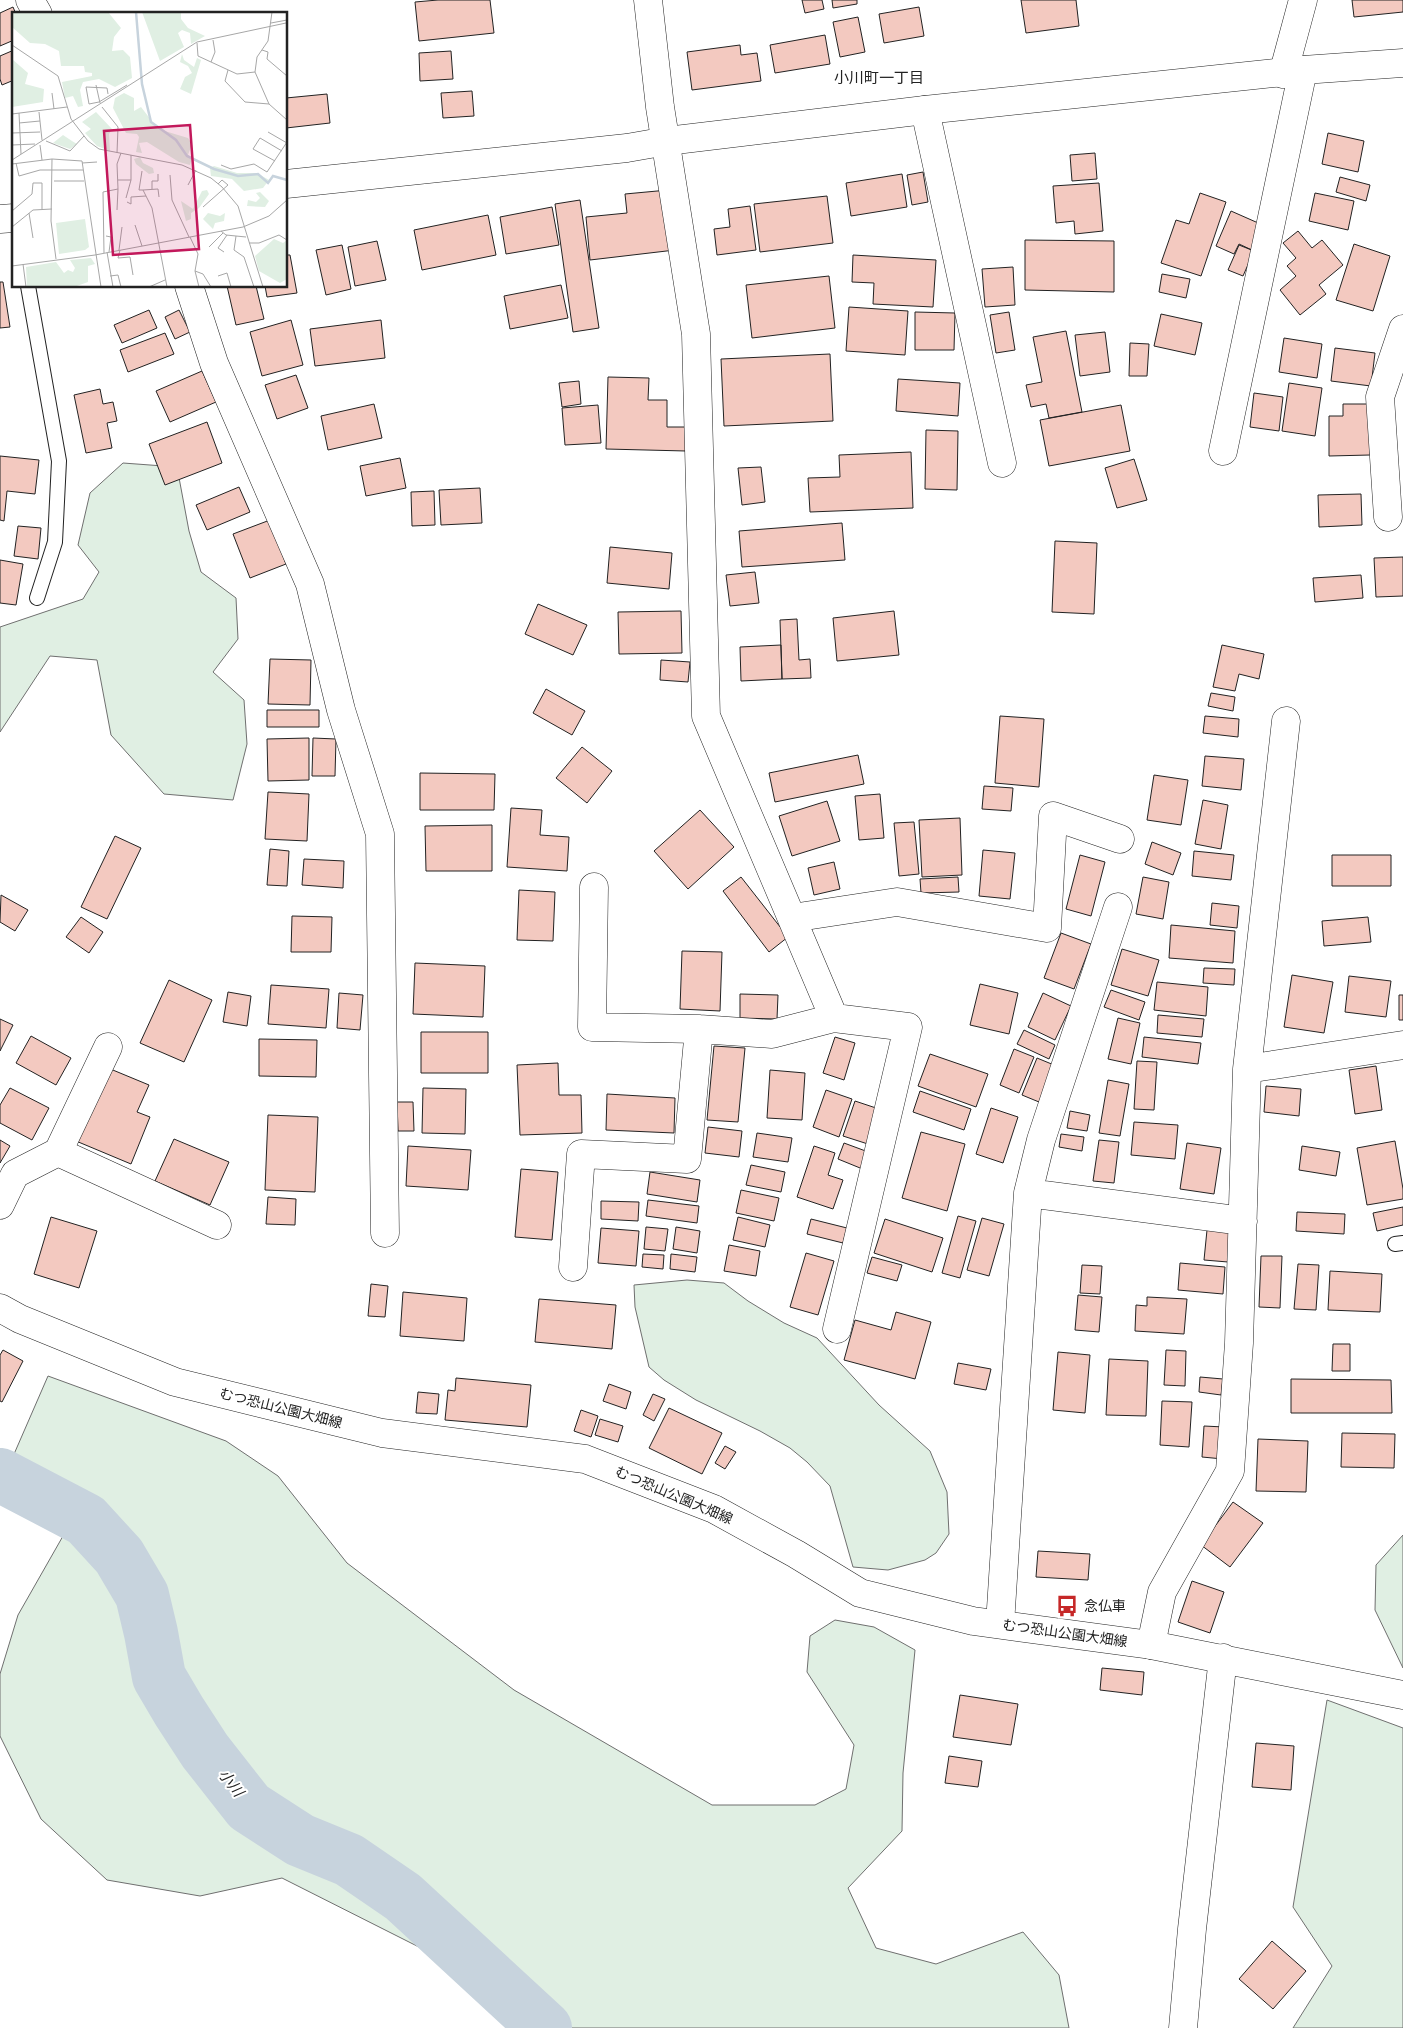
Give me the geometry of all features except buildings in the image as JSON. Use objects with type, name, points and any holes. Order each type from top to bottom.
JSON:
[{"type":"street","points":[[30,0],[37,12]]},
{"type":"street","points":[[648,0],[660,107],[667,141],[696,334],[706,716],[834,1018]]},
{"type":"street","points":[[1223,451],[1293,72],[1303,0]]},
{"type":"street","points":[[288,184],[627,148],[667,141],[925,110],[1293,72],[1403,63]]},
{"type":"street","points":[[925,110],[1002,463]]},
{"type":"street","points":[[190,288],[214,363],[310,584],[342,710],[380,834],[385,1233]]},
{"type":"street","points":[[1388,517],[1380,397],[1403,329]]},
{"type":"street","points":[[1151,1646],[1162,1592],[1230,1471],[1238,1343],[1247,1069],[1286,721]]},
{"type":"street","points":[[792,918],[897,902],[1047,928],[1052,816],[1120,839]]},
{"type":"street","points":[[594,887],[592,1027],[699,1029],[772,1034],[834,1018],[908,1027],[837,1330]]},
{"type":"street","points":[[1000,1624],[1028,1193],[1041,1140],[1118,907]]},
{"type":"street","points":[[573,1267],[581,1154],[687,1159],[699,1029]]},
{"type":"street","points":[[1247,1069],[1403,1045]]},
{"type":"street","points":[[0,1205],[15,1174],[58,1152],[108,1047]]},
{"type":"street","points":[[58,1152],[217,1225]]},
{"type":"street","points":[[1028,1193],[1242,1221]]},
{"type":"street","name":"むつ恐山公園大畑線","points":[[0,1308],[20,1319],[175,1382],[382,1433],[585,1459],[714,1509],[796,1554],[860,1593],[973,1621],[1222,1658],[1403,1694]]},
{"type":"street","points":[[1183,2028],[1222,1658]]},
{"type":"lane","points":[[28,288],[60,461],[55,542],[37,598]]},
{"type":"green space","points":[[123,463],[177,467],[189,531],[201,572],[236,598],[238,639],[213,672],[244,700],[247,744],[233,800],[164,794],[111,735],[97,660],[50,656],[0,732],[0,627],[83,599],[99,572],[78,545],[90,493]]},
{"type":"green space","points":[[687,1280],[724,1283],[748,1301],[784,1323],[817,1338],[879,1405],[930,1451],[947,1492],[949,1534],[936,1553],[925,1560],[888,1570],[853,1567],[830,1486],[807,1462],[790,1448],[760,1431],[696,1400],[664,1380],[649,1367],[635,1307],[634,1285]]},
{"type":"green space","points":[[48,1376],[226,1441],[278,1476],[347,1563],[514,1690],[712,1805],[815,1805],[846,1789],[854,1745],[807,1672],[810,1636],[835,1620],[874,1627],[915,1650],[903,1773],[902,1831],[848,1888],[876,1948],[936,1964],[1023,1932],[1059,1975],[1069,2028],[560,2028],[528,2002],[282,1878],[200,1896],[107,1880],[41,1819],[0,1736],[0,1674],[18,1615],[63,1536],[1,1484]]},
{"type":"green space","points":[[1403,1535],[1403,1668],[1375,1610],[1376,1565]]},
{"type":"green space","points":[[1327,1700],[1403,1728],[1403,2028],[1293,2028],[1332,1966],[1293,1907]]},
{"type":"waterway","name":"小川","points":[[0,1475],[86,1520],[119,1556],[142,1595],[159,1677],[205,1751],[249,1807],[300,1840],[349,1860],[403,1897],[545,2028]]},
{"type":"place","name":"念仏車","points":[[1067,1606]]},
{"type":"district","name":"小川町一丁目","points":[[879,78]]}]
